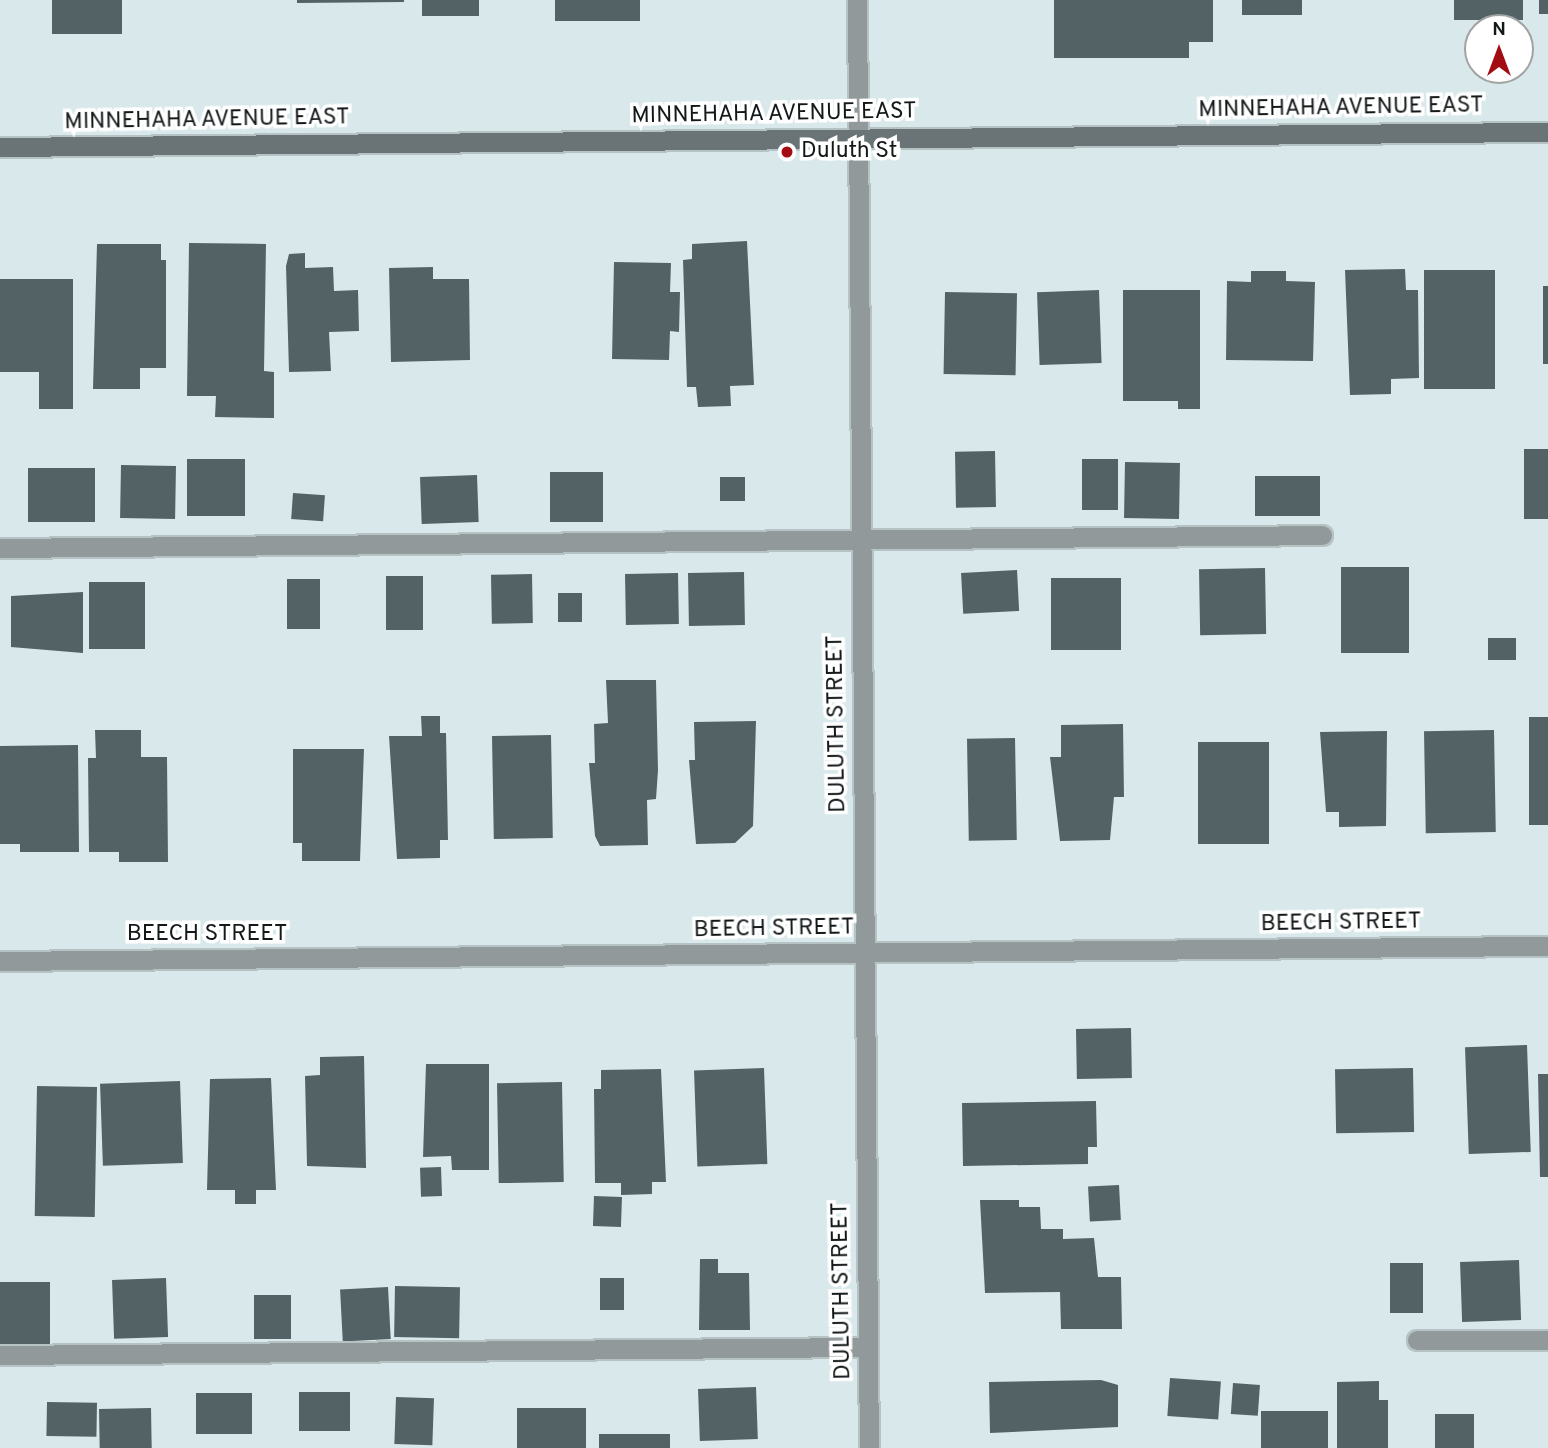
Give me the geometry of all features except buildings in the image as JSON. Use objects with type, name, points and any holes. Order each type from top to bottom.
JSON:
[{"type":"main road","name":"MINNEHAHA AVENUE EAST","points":[[0,147],[1548,132]]},
{"type":"street","name":"DULUTH STREET","points":[[858,0],[856,139],[869,1448]]},
{"type":"street","points":[[0,548],[860,544],[1322,535]]},
{"type":"street","name":"BEECH STREET","points":[[0,961],[1548,946]]},
{"type":"street","points":[[1417,1340],[1548,1339]]},
{"type":"street","points":[[0,1355],[868,1347]]},
{"type":"place","name":"Duluth St","points":[[787,152]]}]
